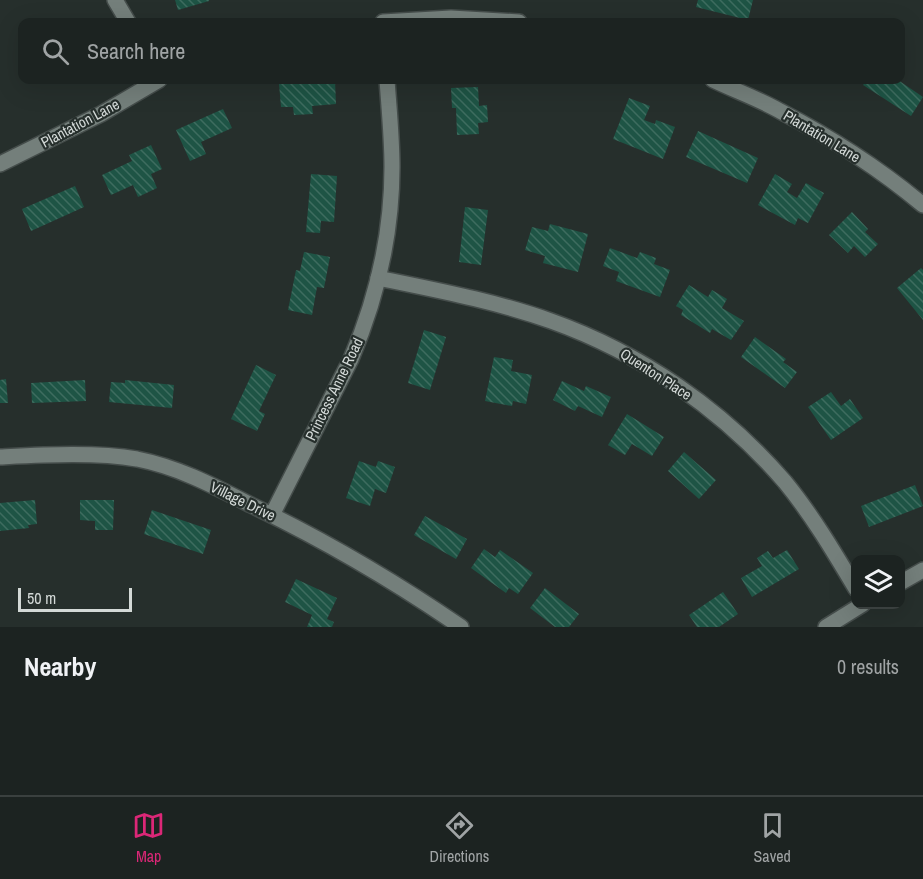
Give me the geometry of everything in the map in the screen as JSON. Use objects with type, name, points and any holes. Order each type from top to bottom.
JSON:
[{"type":"street","points":[[115,0],[126,18]]},
{"type":"street","name":"Plantation Lane","points":[[0,164],[101,114],[152,84]]},
{"type":"street","name":"Princess Anne Road","points":[[272,515],[351,359],[363,329],[378,278],[389,219],[391,193],[392,165],[387,84]]},
{"type":"street","name":"Plantation Lane","points":[[722,84],[809,126],[866,163],[923,205]]},
{"type":"street","name":"Quenton Place","points":[[378,278],[486,302],[551,321],[616,349],[650,368],[711,412],[767,462],[811,517],[851,582]]},
{"type":"street","name":"Village Drive","points":[[0,457],[105,456],[136,459],[166,466],[195,477],[327,544],[399,586],[461,627]]},
{"type":"street","points":[[905,580],[923,570]]},
{"type":"street","points":[[826,627],[855,609]]},
{"type":"building","points":[[175,0],[209,0],[209,1],[178,10]]},
{"type":"building","points":[[698,0],[753,0],[748,18],[696,7]]},
{"type":"building","points":[[279,84],[335,84],[336,104],[312,106],[313,114],[294,115],[293,107],[281,107]]},
{"type":"building","points":[[904,84],[923,97],[911,116],[863,85]]},
{"type":"building","points":[[478,87],[479,106],[487,105],[488,122],[478,123],[479,134],[457,135],[456,108],[452,108],[451,88]]},
{"type":"building","points":[[629,98],[650,106],[644,120],[655,124],[656,120],[675,127],[663,159],[613,139]]},
{"type":"building","points":[[223,109],[232,128],[201,142],[206,154],[190,161],[176,130]]},
{"type":"building","points":[[698,131],[758,158],[747,183],[686,157]]},
{"type":"building","points":[[151,145],[162,169],[151,174],[157,188],[138,197],[133,185],[111,195],[102,175],[132,161],[129,155]]},
{"type":"building","points":[[311,174],[337,176],[334,222],[321,221],[320,233],[306,232]]},
{"type":"building","points":[[775,174],[792,184],[787,192],[797,198],[806,183],[824,193],[808,223],[798,218],[795,225],[758,205]]},
{"type":"building","points":[[75,186],[84,207],[31,231],[22,209]]},
{"type":"building","points":[[465,207],[488,210],[481,265],[459,262]]},
{"type":"building","points":[[852,212],[868,229],[865,232],[878,244],[865,257],[854,246],[848,253],[829,235]]},
{"type":"building","points":[[550,224],[588,234],[578,272],[543,263],[545,256],[525,250],[532,227],[548,231]]},
{"type":"building","points":[[610,248],[637,258],[640,252],[656,258],[654,264],[670,270],[660,297],[616,281],[619,272],[603,266]]},
{"type":"building","points":[[304,252],[330,257],[324,288],[317,287],[312,315],[288,310],[296,270],[300,271]]},
{"type":"building","points":[[921,268],[923,270],[923,320],[897,288]]},
{"type":"building","points":[[689,285],[708,297],[712,290],[727,299],[722,308],[744,321],[731,340],[712,329],[710,333],[681,315],[683,310],[676,306]]},
{"type":"building","points":[[424,330],[446,337],[430,390],[408,383]]},
{"type":"building","points":[[755,337],[786,359],[783,362],[797,372],[785,388],[741,357]]},
{"type":"building","points":[[494,357],[513,360],[511,371],[532,375],[526,404],[513,401],[512,406],[485,401]]},
{"type":"building","points":[[256,365],[276,375],[259,411],[265,414],[257,431],[231,419]]},
{"type":"building","points":[[6,379],[8,403],[0,403],[0,380]]},
{"type":"building","points":[[85,380],[86,401],[32,403],[31,383]]},
{"type":"building","points":[[125,380],[174,385],[172,408],[109,402],[111,382],[125,383]]},
{"type":"building","points":[[562,381],[584,391],[586,386],[611,397],[602,417],[578,406],[575,411],[553,400]]},
{"type":"building","points":[[831,392],[841,406],[850,399],[863,418],[831,440],[808,407]]},
{"type":"building","points":[[627,414],[664,437],[652,456],[632,444],[625,455],[608,445]]},
{"type":"building","points":[[684,452],[716,480],[699,499],[668,471]]},
{"type":"building","points":[[359,461],[376,467],[378,461],[395,467],[386,493],[375,489],[370,506],[346,498]]},
{"type":"building","points":[[915,485],[923,506],[869,527],[861,506]]},
{"type":"building","points":[[35,500],[37,524],[28,525],[29,528],[0,531],[0,503]]},
{"type":"building","points":[[80,500],[114,500],[113,530],[95,530],[95,521],[80,520]]},
{"type":"building","points":[[152,510],[211,530],[203,554],[144,534]]},
{"type":"building","points":[[425,516],[467,539],[456,559],[414,535]]},
{"type":"building","points":[[484,549],[495,557],[500,550],[533,573],[518,594],[509,588],[506,593],[471,568]]},
{"type":"building","points":[[787,550],[799,569],[752,597],[741,578],[762,566],[757,558],[768,551],[773,558]]},
{"type":"building","points":[[296,579],[337,598],[327,619],[334,622],[332,627],[307,627],[312,615],[285,602]]},
{"type":"building","points":[[545,588],[579,614],[569,627],[555,627],[530,608]]},
{"type":"building","points":[[723,592],[738,614],[719,627],[697,627],[689,615]]}]
